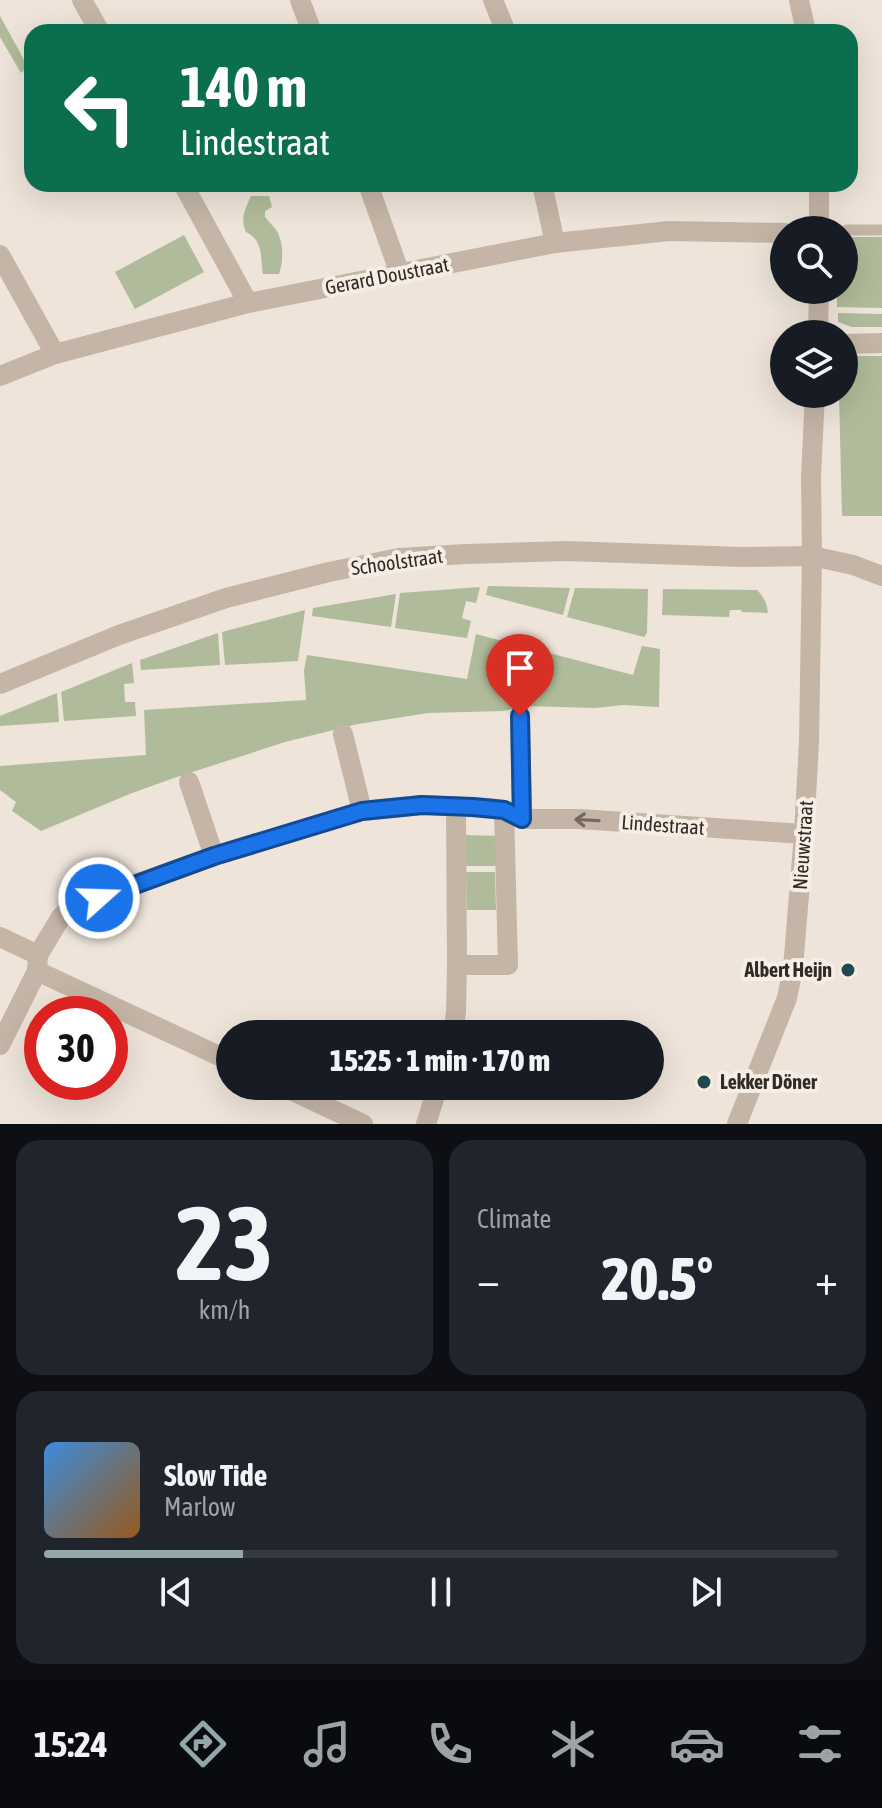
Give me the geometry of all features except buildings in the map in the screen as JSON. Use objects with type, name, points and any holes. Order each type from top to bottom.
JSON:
[{"type":"street","points":[[82,0],[96,24]]},
{"type":"street","points":[[300,0],[309,24]]},
{"type":"street","points":[[493,0],[503,24]]},
{"type":"street","points":[[799,0],[804,24]]},
{"type":"street","points":[[187,192],[248,303]]},
{"type":"street","points":[[371,192],[400,274]]},
{"type":"street","points":[[544,192],[555,243]]},
{"type":"street","points":[[819,192],[819,216]]},
{"type":"street","name":"Gerard Doustraat","points":[[0,376],[55,354],[248,303],[555,243],[669,231],[770,233]]},
{"type":"street","points":[[0,255],[55,354]]},
{"type":"street","points":[[858,344],[882,343]]},
{"type":"street","name":"Nieuwstraat","points":[[737,1124],[787,998],[793,968],[809,742],[814,408]]},
{"type":"street","name":"Schoolstraat","points":[[0,684],[119,635],[226,598],[399,558],[566,551],[742,557],[812,556],[853,565],[882,576]]},
{"type":"street","points":[[457,965],[508,965],[520,716]]},
{"type":"street","points":[[343,734],[362,811]]},
{"type":"street","points":[[189,782],[214,856]]},
{"type":"street","name":"Lindestraat","points":[[0,1045],[37,963],[61,917],[70,908],[214,856],[362,811],[422,805],[456,806],[513,814],[804,834]]},
{"type":"street","points":[[455,1020],[456,806]]},
{"type":"street","points":[[0,937],[37,963],[216,1054]]},
{"type":"street","points":[[312,1100],[363,1124]]},
{"type":"street","points":[[426,1124],[434,1100]]},
{"type":"lane","points":[[858,230],[882,230]]},
{"type":"green space","points":[[0,16],[24,60],[21,73],[0,37]]},
{"type":"green space","points":[[251,196],[269,196],[272,207],[265,211],[265,217],[281,243],[279,274],[263,274],[256,240],[244,227],[243,218]]},
{"type":"green space","points":[[184,235],[204,272],[135,309],[115,272]]},
{"type":"green space","points":[[858,237],[882,237],[882,308],[837,307],[837,304],[858,304]]},
{"type":"green space","points":[[838,313],[882,314],[882,327],[858,327],[858,320],[838,320]]},
{"type":"green space","points":[[858,356],[882,356],[882,516],[842,516],[839,408],[858,408]]},
{"type":"green space","points":[[488,586],[570,588],[563,615],[486,595]]},
{"type":"green space","points":[[480,587],[476,603],[466,601],[462,618],[471,621],[467,638],[395,628],[400,593]]},
{"type":"green space","points":[[575,588],[648,589],[647,633],[644,637],[567,617]]},
{"type":"green space","points":[[663,589],[757,590],[765,600],[768,613],[730,610],[729,617],[662,615]]},
{"type":"green space","points":[[396,594],[391,627],[312,616],[313,608]]},
{"type":"green space","points":[[305,610],[298,661],[225,665],[222,632]]},
{"type":"green space","points":[[218,633],[220,665],[141,670],[140,660]]},
{"type":"green space","points":[[476,634],[633,675],[642,646],[660,649],[659,707],[527,706],[503,711],[428,713],[358,724],[285,742],[174,778],[41,831],[12,811],[16,802],[0,790],[0,766],[146,755],[144,710],[306,700],[304,670],[307,655],[467,679]]},
{"type":"green space","points":[[132,663],[134,683],[124,684],[125,702],[135,702],[136,716],[64,721],[61,692]]},
{"type":"green space","points":[[57,693],[59,722],[0,726],[0,716]]},
{"type":"green space","points":[[465,835],[500,836],[500,866],[463,866]]},
{"type":"green space","points":[[466,872],[495,872],[496,910],[467,910]]},
{"type":"place","name":"Albert Heijn","points":[[848,970]]},
{"type":"place","name":"Lekker Döner","points":[[704,1082]]},
{"type":"route","points":[[99,898],[214,856],[362,811],[422,805],[473,807],[504,810],[522,819],[520,716]]}]
